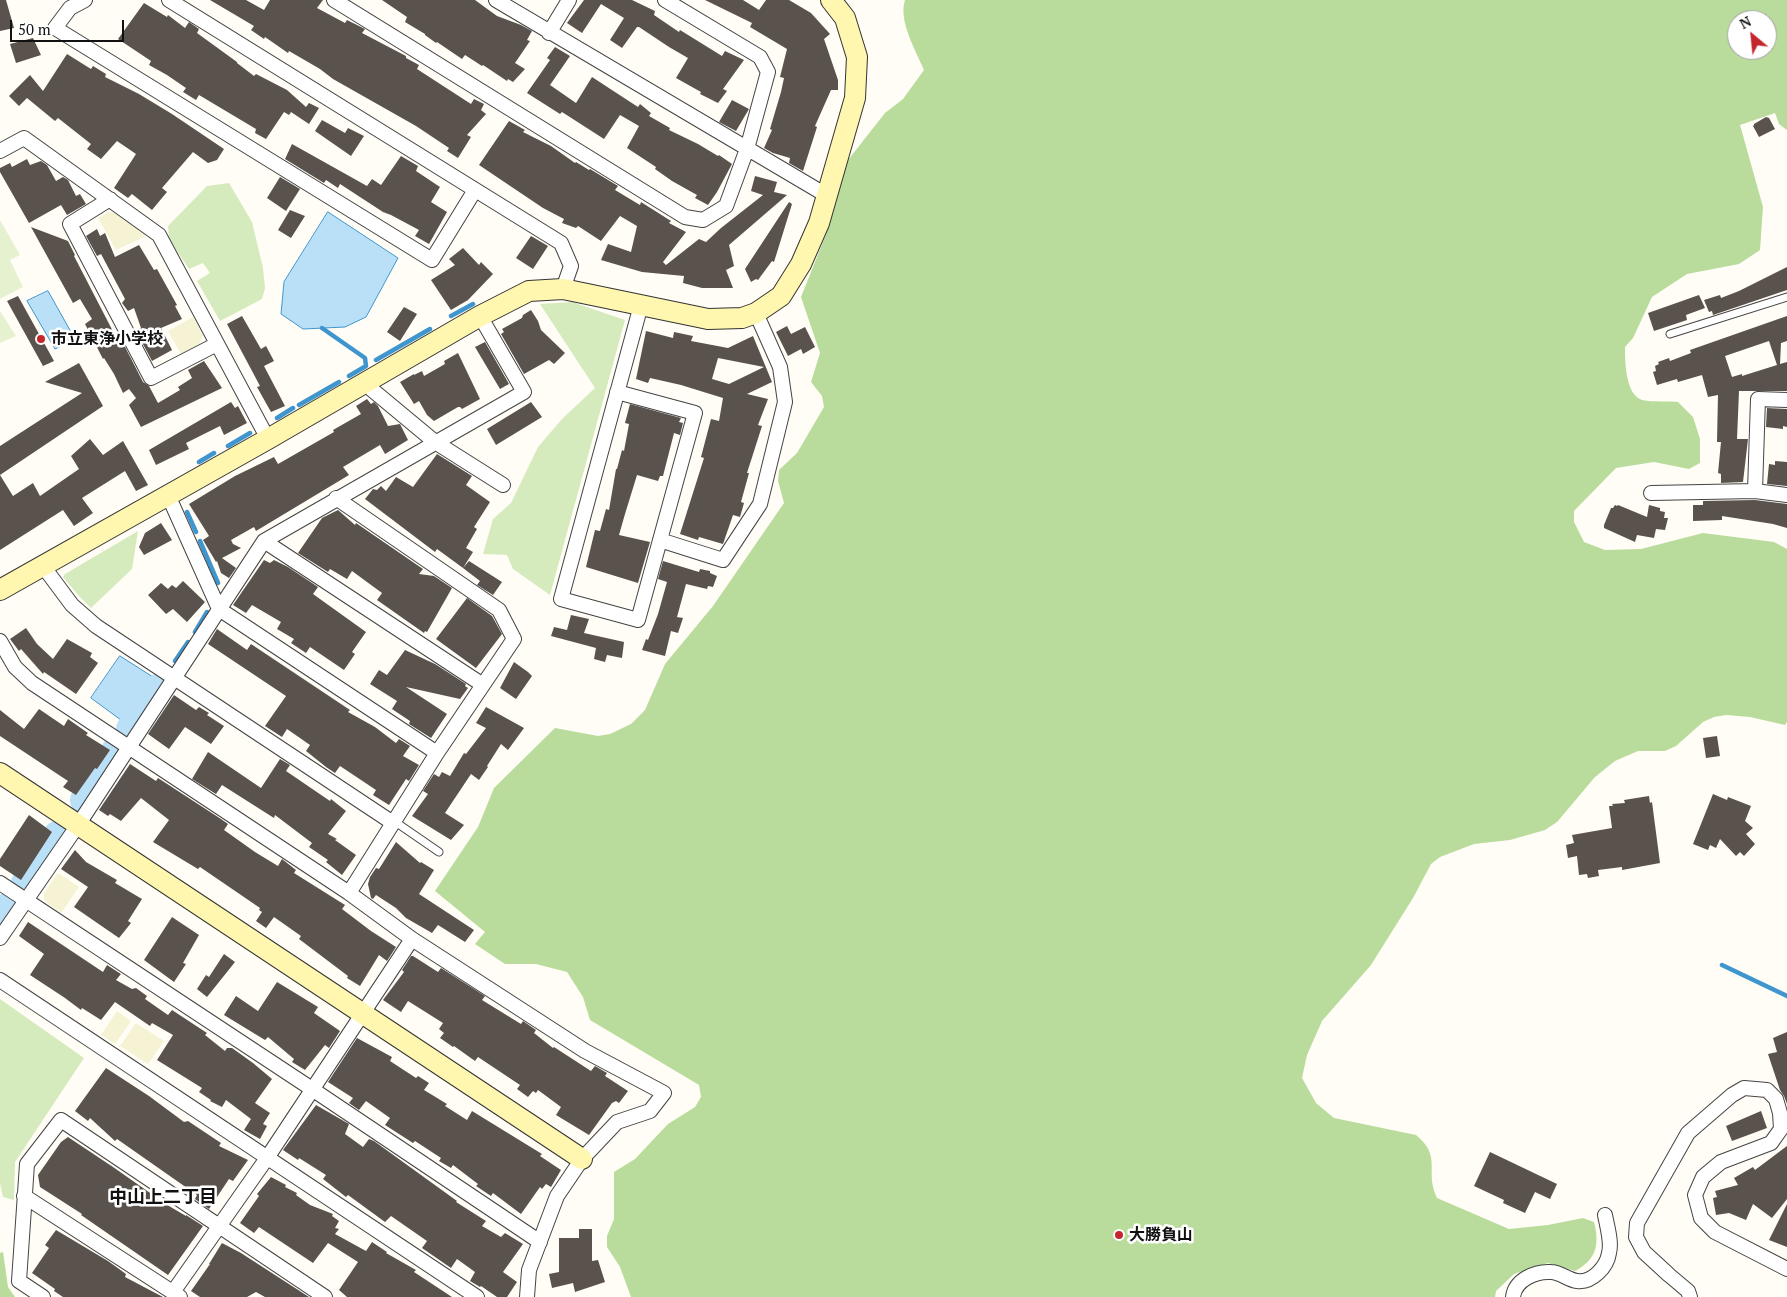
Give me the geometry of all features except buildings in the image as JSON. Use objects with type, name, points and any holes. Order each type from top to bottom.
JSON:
[{"type":"street","points":[[85,0],[70,8],[55,28],[432,260],[475,190]]},
{"type":"street","points":[[169,0],[561,243],[570,266],[563,288]]},
{"type":"street","points":[[334,0],[685,217],[703,220],[726,206],[747,149],[768,72],[760,57],[666,0]]},
{"type":"street","points":[[496,0],[826,195]]},
{"type":"street","points":[[549,32],[570,0]]},
{"type":"street","points":[[0,590],[268,439],[480,316],[528,291],[563,288],[708,319],[742,318],[756,313],[781,296],[801,264],[819,223],[855,98],[857,57],[845,18],[831,0]]},
{"type":"street","points":[[0,151],[24,138],[159,235],[268,439]]},
{"type":"street","points":[[110,198],[70,224],[151,378],[217,344]]},
{"type":"street","points":[[617,392],[695,413],[638,620],[561,599],[617,392],[641,305]]},
{"type":"street","points":[[660,540],[723,560],[760,504],[785,402],[780,367],[756,313]]},
{"type":"street","points":[[0,938],[130,747],[264,541],[336,498],[524,392],[480,316]]},
{"type":"street","points":[[364,384],[435,442],[503,485]]},
{"type":"street","points":[[1755,491],[1758,399],[1787,400]]},
{"type":"street","points":[[1650,493],[1755,491],[1787,495]]},
{"type":"street","points":[[168,495],[219,609],[436,753]]},
{"type":"street","points":[[336,498],[499,610],[514,639],[436,753],[349,893]]},
{"type":"street","points":[[264,541],[482,684]]},
{"type":"street","points":[[43,566],[72,605],[96,626],[394,822]]},
{"type":"street","points":[[0,641],[15,667],[32,683],[349,893],[412,939],[585,1051],[664,1093],[650,1111],[617,1122],[582,1159],[557,1196],[529,1270],[527,1297]]},
{"type":"street","points":[[0,773],[582,1159]]},
{"type":"street","points":[[0,884],[312,1089],[540,1242]]},
{"type":"street","points":[[24,1196],[177,1294],[219,1226],[267,1158],[412,939]]},
{"type":"street","points":[[0,980],[477,1297]]},
{"type":"street","points":[[1690,1297],[1688,1291],[1644,1252],[1636,1237],[1637,1223],[1688,1133],[1732,1095],[1744,1088],[1767,1090],[1776,1099],[1780,1113],[1781,1129],[1771,1143],[1721,1162],[1703,1177],[1695,1195],[1701,1218],[1715,1232],[1787,1269]]},
{"type":"street","points":[[43,1297],[19,1281],[27,1164],[61,1120],[325,1297]]},
{"type":"street","points":[[1513,1297],[1517,1284],[1531,1275],[1552,1271],[1577,1282],[1593,1277],[1605,1266],[1610,1252],[1605,1214]]},
{"type":"lane","points":[[1670,334],[1787,297]]},
{"type":"lane","points":[[394,822],[439,852]]},
{"type":"shaded area","points":[[109,212],[120,214],[146,236],[116,250],[98,218]]},
{"type":"shaded area","points":[[193,317],[203,335],[199,344],[181,354],[168,331]]},
{"type":"shaded area","points":[[58,873],[79,887],[61,913],[44,900],[44,893]]},
{"type":"shaded area","points":[[117,1011],[131,1021],[115,1044],[101,1035]]},
{"type":"shaded area","points":[[136,1023],[164,1041],[148,1064],[120,1046]]},
{"type":"green space","points":[[905,0],[1787,0],[1787,130],[1779,124],[1775,113],[1740,125],[1763,207],[1760,250],[1739,264],[1687,274],[1652,297],[1633,338],[1625,347],[1627,376],[1636,397],[1645,401],[1678,402],[1693,417],[1700,439],[1700,463],[1689,469],[1654,462],[1616,468],[1574,511],[1574,522],[1584,542],[1605,550],[1641,549],[1703,533],[1774,542],[1787,549],[1787,722],[1785,725],[1750,717],[1726,715],[1714,717],[1703,722],[1676,746],[1665,751],[1638,751],[1615,761],[1595,777],[1557,822],[1545,830],[1510,840],[1474,844],[1440,857],[1431,864],[1413,898],[1371,965],[1322,1021],[1307,1055],[1302,1078],[1316,1103],[1334,1118],[1416,1135],[1429,1150],[1433,1188],[1437,1198],[1509,1229],[1548,1225],[1583,1218],[1594,1222],[1597,1238],[1595,1251],[1588,1262],[1575,1271],[1548,1263],[1514,1274],[1496,1291],[1495,1297],[631,1297],[620,1267],[607,1247],[607,1236],[614,1219],[614,1172],[635,1159],[668,1124],[695,1107],[701,1097],[699,1085],[590,1020],[583,997],[567,972],[536,964],[505,964],[475,944],[485,932],[435,891],[478,827],[494,788],[555,728],[598,736],[610,734],[631,724],[645,710],[665,664],[713,606],[784,503],[778,481],[779,470],[797,453],[824,407],[822,396],[811,382],[820,353],[801,297],[827,232],[848,160],[885,113],[903,99],[924,70],[909,36],[903,8]]},
{"type":"green space","points":[[229,183],[252,222],[263,268],[265,288],[262,299],[220,321],[197,281],[210,273],[203,263],[189,269],[169,239],[168,226],[207,186]]},
{"type":"green space","points":[[0,220],[20,255],[10,260],[23,287],[0,299]]},
{"type":"green space","points":[[572,302],[625,320],[550,595],[513,569],[507,555],[483,554],[493,519],[511,503],[538,447],[562,419],[595,388],[540,304]]},
{"type":"green space","points":[[0,311],[16,336],[0,343]]},
{"type":"green space","points":[[138,531],[132,569],[91,608],[63,577],[65,574]]},
{"type":"green space","points":[[0,999],[84,1058],[15,1162],[14,1200],[3,1197],[0,1183]]},
{"type":"green space","points":[[3,1252],[8,1287],[15,1297],[0,1297],[0,1253]]},
{"type":"water","points":[[328,212],[398,258],[366,317],[345,327],[303,329],[281,314],[284,282]]},
{"type":"water","points":[[48,291],[75,339],[55,349],[27,301]]},
{"type":"water","points":[[120,656],[153,677],[125,723],[91,698]]},
{"type":"waterway","points":[[451,316],[473,304]]},
{"type":"waterway","points":[[322,328],[365,358],[366,366],[349,376]]},
{"type":"waterway","points":[[376,360],[430,329]]},
{"type":"waterway","points":[[299,405],[339,382]]},
{"type":"waterway","points":[[277,418],[293,408]]},
{"type":"waterway","points":[[228,446],[250,433]]},
{"type":"waterway","points":[[199,462],[214,453]]},
{"type":"waterway","points":[[187,512],[196,532]]},
{"type":"waterway","points":[[200,541],[218,583]]},
{"type":"waterway","points":[[195,632],[207,612]]},
{"type":"waterway","points":[[175,661],[188,642]]},
{"type":"waterway","points":[[130,729],[158,688]]},
{"type":"waterway","points":[[99,776],[115,751]]},
{"type":"waterway","points":[[84,800],[94,784]]},
{"type":"waterway","points":[[40,860],[57,835]]},
{"type":"waterway","points":[[25,883],[35,867]]},
{"type":"waterway","points":[[0,921],[11,904]]},
{"type":"waterway","points":[[1722,965],[1787,996]]},
{"type":"place","name":"市立東浄小学校","points":[[41,339]]},
{"type":"place","name":"大勝負山","points":[[1119,1235]]},
{"type":"district","name":"中山上二丁目","points":[[163,1198]]}]
